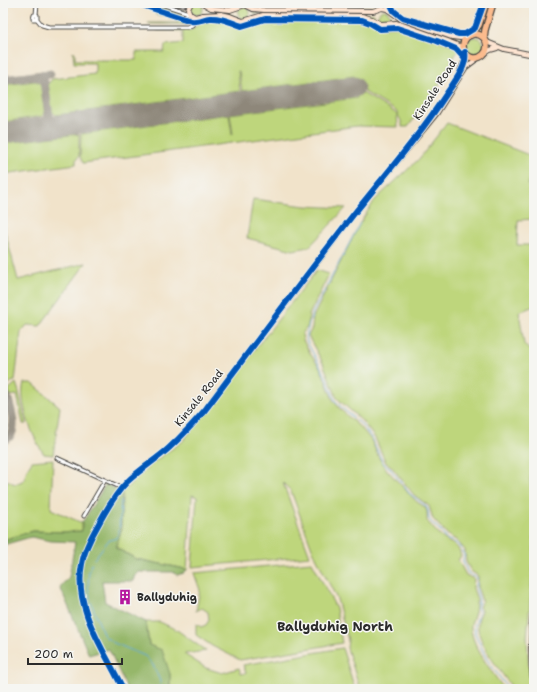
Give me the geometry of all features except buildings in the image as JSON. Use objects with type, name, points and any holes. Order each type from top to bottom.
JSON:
[{"type":"highway","points":[[486,3],[479,25],[469,36],[464,45],[465,52],[471,57],[478,58],[484,54],[487,49],[485,30],[494,3]]},
{"type":"highway","points":[[469,36],[478,35],[485,40]]},
{"type":"main road","points":[[191,3],[188,10],[195,18],[203,15],[221,14],[243,21],[263,15],[367,16],[381,24],[396,23],[450,42],[460,46],[465,52]]},
{"type":"main road","points":[[203,4],[205,10],[203,15]]},
{"type":"main road","points":[[203,4],[219,10],[232,10],[239,5],[248,5],[264,10],[373,11],[387,9],[401,19],[446,35],[460,38],[469,36]]},
{"type":"main road","points":[[238,19],[236,12],[239,5]]},
{"type":"main road","points":[[248,5],[252,14],[248,20]]},
{"type":"main road","points":[[377,21],[376,15],[380,9]]},
{"type":"main road","points":[[387,24],[392,19],[392,14]]},
{"type":"main road","points":[[485,40],[498,48],[534,54]]},
{"type":"main road","points":[[484,54],[490,50],[498,48]]},
{"type":"main road","name":"Kinsale Road","points":[[416,137],[460,73],[465,59],[465,52]]},
{"type":"main road","name":"Kinsale Road","points":[[123,689],[89,621],[82,596],[82,564],[88,544],[102,518],[122,488],[170,447],[201,414],[352,216],[444,103],[466,67],[478,58]]},
{"type":"main road","points":[[534,603],[531,630],[534,689]]},
{"type":"street","points":[[37,3],[36,15],[34,15],[33,18],[42,25],[48,27],[188,27],[192,25],[195,18],[186,12],[158,3]]},
{"type":"street","points":[[172,3],[183,5],[191,3]]},
{"type":"street","points":[[387,9],[389,3]]},
{"type":"street","points":[[57,458],[122,488]]},
{"type":"street","points":[[84,516],[105,480]]},
{"type":"green space","points":[[138,3],[153,3],[186,15],[190,17],[190,20],[185,24],[149,24],[148,23],[177,23],[178,19],[169,18],[169,15],[156,15],[156,9]]},
{"type":"green space","points":[[197,3],[201,5],[203,9],[201,13],[197,15],[193,13],[191,9],[193,5]]},
{"type":"green space","points":[[249,3],[273,3],[272,9],[263,9],[257,8]]},
{"type":"green space","points":[[244,7],[248,9],[250,13],[248,17],[244,19],[240,17],[238,13],[240,9]]},
{"type":"green space","points":[[382,10],[386,10],[390,16],[386,22],[382,22],[378,18],[378,14]]},
{"type":"green space","points":[[254,12],[374,14],[374,17],[361,14],[255,14]]},
{"type":"green space","points":[[204,17],[228,17],[246,24],[258,18],[267,17],[364,18],[385,27],[401,27],[453,45],[459,49],[454,57],[453,63],[438,86],[408,127],[402,127],[402,123],[396,111],[355,86],[354,76],[242,91],[238,71],[240,91],[56,115],[51,111],[48,84],[52,79],[95,74],[95,63],[74,63],[73,52],[75,52],[75,60],[136,60],[136,52],[164,52],[165,45],[183,43],[183,31],[157,30],[191,30],[196,26],[199,20]]},
{"type":"green space","points":[[475,37],[481,40],[484,46],[481,52],[475,55],[469,52],[466,46],[469,40]]},
{"type":"green space","points":[[36,81],[42,85],[45,111],[43,116],[3,122],[3,85]]},
{"type":"green space","points":[[356,89],[394,112],[397,115],[398,127],[357,126],[83,163],[80,157],[81,134],[229,114],[232,135],[230,114],[357,98]]},
{"type":"green space","points":[[447,123],[534,157],[528,185],[534,187],[534,219],[518,220],[517,245],[534,245],[534,306],[519,312],[524,344],[534,353],[534,453],[530,480],[534,514],[534,557],[527,637],[530,689],[513,689],[485,648],[478,630],[479,618],[482,611],[479,607],[482,601],[478,589],[478,576],[471,571],[466,562],[465,550],[433,519],[429,506],[414,495],[390,465],[386,463],[375,438],[362,421],[337,398],[323,363],[308,336],[312,328],[313,317],[360,223],[375,200],[419,159]]},
{"type":"green space","points":[[79,134],[79,156],[76,160],[76,164],[3,174],[3,143]]},
{"type":"green space","points":[[253,199],[305,206],[346,208],[310,246],[293,250],[247,238]]},
{"type":"green space","points":[[3,224],[18,280],[86,263],[40,326],[27,325],[21,332],[15,381],[10,383],[7,387],[6,397],[3,397]]},
{"type":"green space","points":[[317,270],[329,274],[309,315],[308,326],[302,334],[303,340],[321,369],[333,400],[371,440],[379,458],[387,470],[417,502],[425,507],[427,512],[427,521],[437,533],[458,548],[461,556],[458,560],[466,575],[474,579],[473,588],[477,600],[471,624],[471,632],[483,658],[504,689],[360,689],[347,648],[348,640],[337,599],[313,551],[291,491],[283,483],[310,556],[192,567],[197,497],[192,495],[187,570],[136,559],[116,547],[121,531],[122,492],[155,461],[183,441]]},
{"type":"green space","points":[[16,383],[26,424],[23,424],[17,395],[9,396],[9,389]]},
{"type":"green space","points":[[24,383],[32,383],[60,407],[53,455],[44,454],[31,430],[23,400]]},
{"type":"green space","points":[[53,459],[51,509],[82,523],[83,531],[33,531],[3,540],[3,481],[10,481],[16,484],[24,480],[27,469],[32,461]]},
{"type":"green space","points":[[106,484],[122,492],[121,531],[116,548],[136,559],[187,570],[184,573],[177,575],[173,572],[139,572],[135,575],[133,581],[102,581],[105,602],[146,622],[149,645],[162,650],[170,674],[170,689],[127,689],[109,649],[89,655],[60,587],[69,577],[75,542],[51,541],[31,537],[3,545],[3,540],[33,531],[82,531],[82,523]]},
{"type":"green space","points":[[312,562],[336,608],[342,643],[240,660],[212,646],[196,635],[196,624],[201,627],[206,625],[209,620],[208,612],[202,608],[196,611],[200,590],[194,573]]},
{"type":"green space","points":[[146,622],[160,622],[177,630],[206,651],[184,654],[206,668],[222,673],[239,668],[241,674],[246,673],[243,665],[342,648],[355,689],[170,689],[170,674],[149,645]]},
{"type":"waterway","points":[[360,223],[313,312],[307,332],[307,342],[326,377],[335,400],[365,429],[372,439],[383,463],[389,467],[410,494],[426,506],[429,519],[432,523],[440,530],[446,539],[456,543],[461,549],[464,555],[463,561],[468,573],[477,578],[476,589],[479,600],[477,607],[479,612],[475,625],[475,633],[486,658],[509,689]]},
{"type":"waterway","points":[[94,559],[108,541],[116,538],[119,532],[121,501]]},
{"type":"waterway","points":[[92,564],[89,570],[88,587],[90,600],[104,636],[114,643],[145,656],[153,665],[161,683],[159,689]]},
{"type":"taxiway","points":[[3,80],[50,74]]},
{"type":"taxiway","points":[[34,76],[41,78],[44,82],[49,116],[53,123],[62,125]]},
{"type":"taxiway","points":[[39,128],[46,123],[49,116]]},
{"type":"taxiway","points":[[3,440],[12,433],[13,427],[12,414],[7,396]]},
{"type":"runway","points":[[3,133],[354,87]]},
{"type":"cycle path","points":[[136,3],[191,21],[215,18],[223,19],[242,26],[265,19],[362,20],[380,29],[397,28],[437,41],[456,49],[465,59]]},
{"type":"cycle path","points":[[390,3],[394,11],[403,18],[459,34],[465,34],[475,28],[484,3]]},
{"type":"cycle path","points":[[123,689],[92,629],[82,597],[80,581],[82,564],[86,549],[93,534],[111,502],[127,482],[169,448],[205,410],[334,239],[402,155],[425,125],[460,74],[464,63],[465,52]]},
{"type":"place","name":"Ballyduhig","points":[[125,597]]},
{"type":"district","name":"Ballyduhig North","points":[[335,626]]}]
